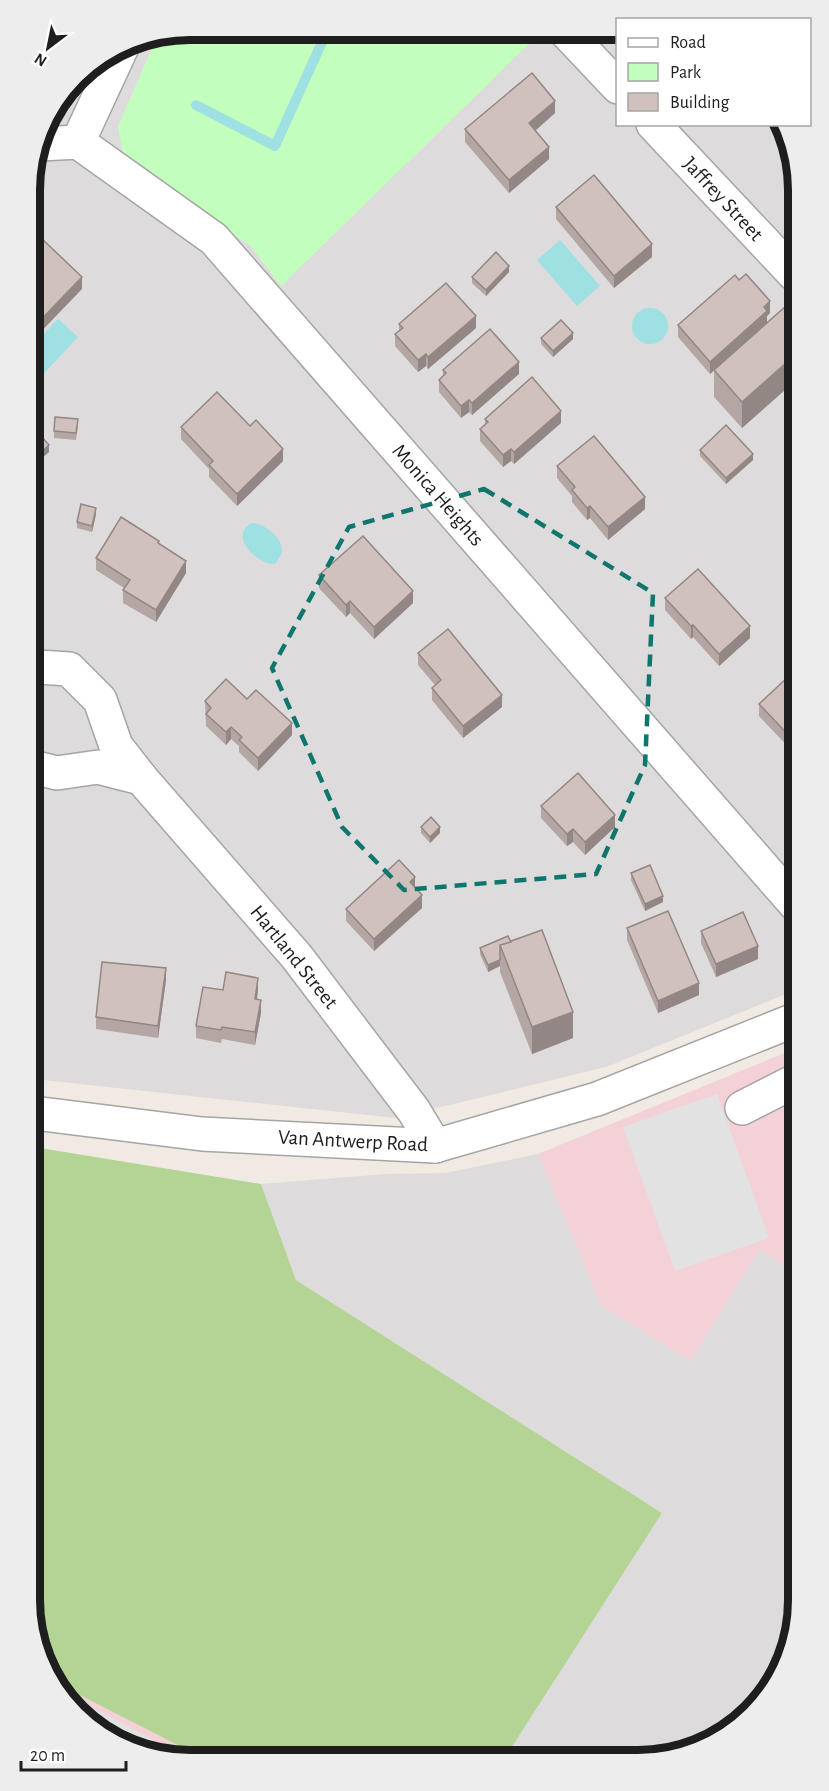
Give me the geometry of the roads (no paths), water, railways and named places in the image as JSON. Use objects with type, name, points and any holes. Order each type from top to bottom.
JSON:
[{"type":"street","points":[[574,40],[616,85]]},
{"type":"street","points":[[48,144],[78,142],[116,61]]},
{"type":"street","name":"Jaffrey Street","points":[[655,126],[788,268]]},
{"type":"street","name":"Monica Heights","points":[[78,142],[214,239],[788,896]]},
{"type":"street","name":"Hartland Street","points":[[41,667],[69,669],[100,700],[116,746],[141,778],[297,957],[414,1111],[435,1146]]},
{"type":"street","points":[[41,769],[57,773],[98,767],[141,778]]},
{"type":"street","name":"Van Antwerp Road","points":[[40,1114],[202,1134],[435,1146],[597,1098],[788,1022]]},
{"type":"street","points":[[742,1108],[788,1085]]},
{"type":"water","points":[[560,240],[600,286],[577,306],[537,260]]},
{"type":"water","points":[[650,308],[663,313],[668,326],[663,339],[650,344],[637,339],[632,326],[637,313]]},
{"type":"water","points":[[58,319],[78,337],[41,377],[41,337]]},
{"type":"water","points":[[252,523],[267,528],[279,541],[282,551],[275,564],[261,560],[248,549],[244,542],[245,529]]},
{"type":"waterway","points":[[196,105],[275,146],[323,40]]}]
